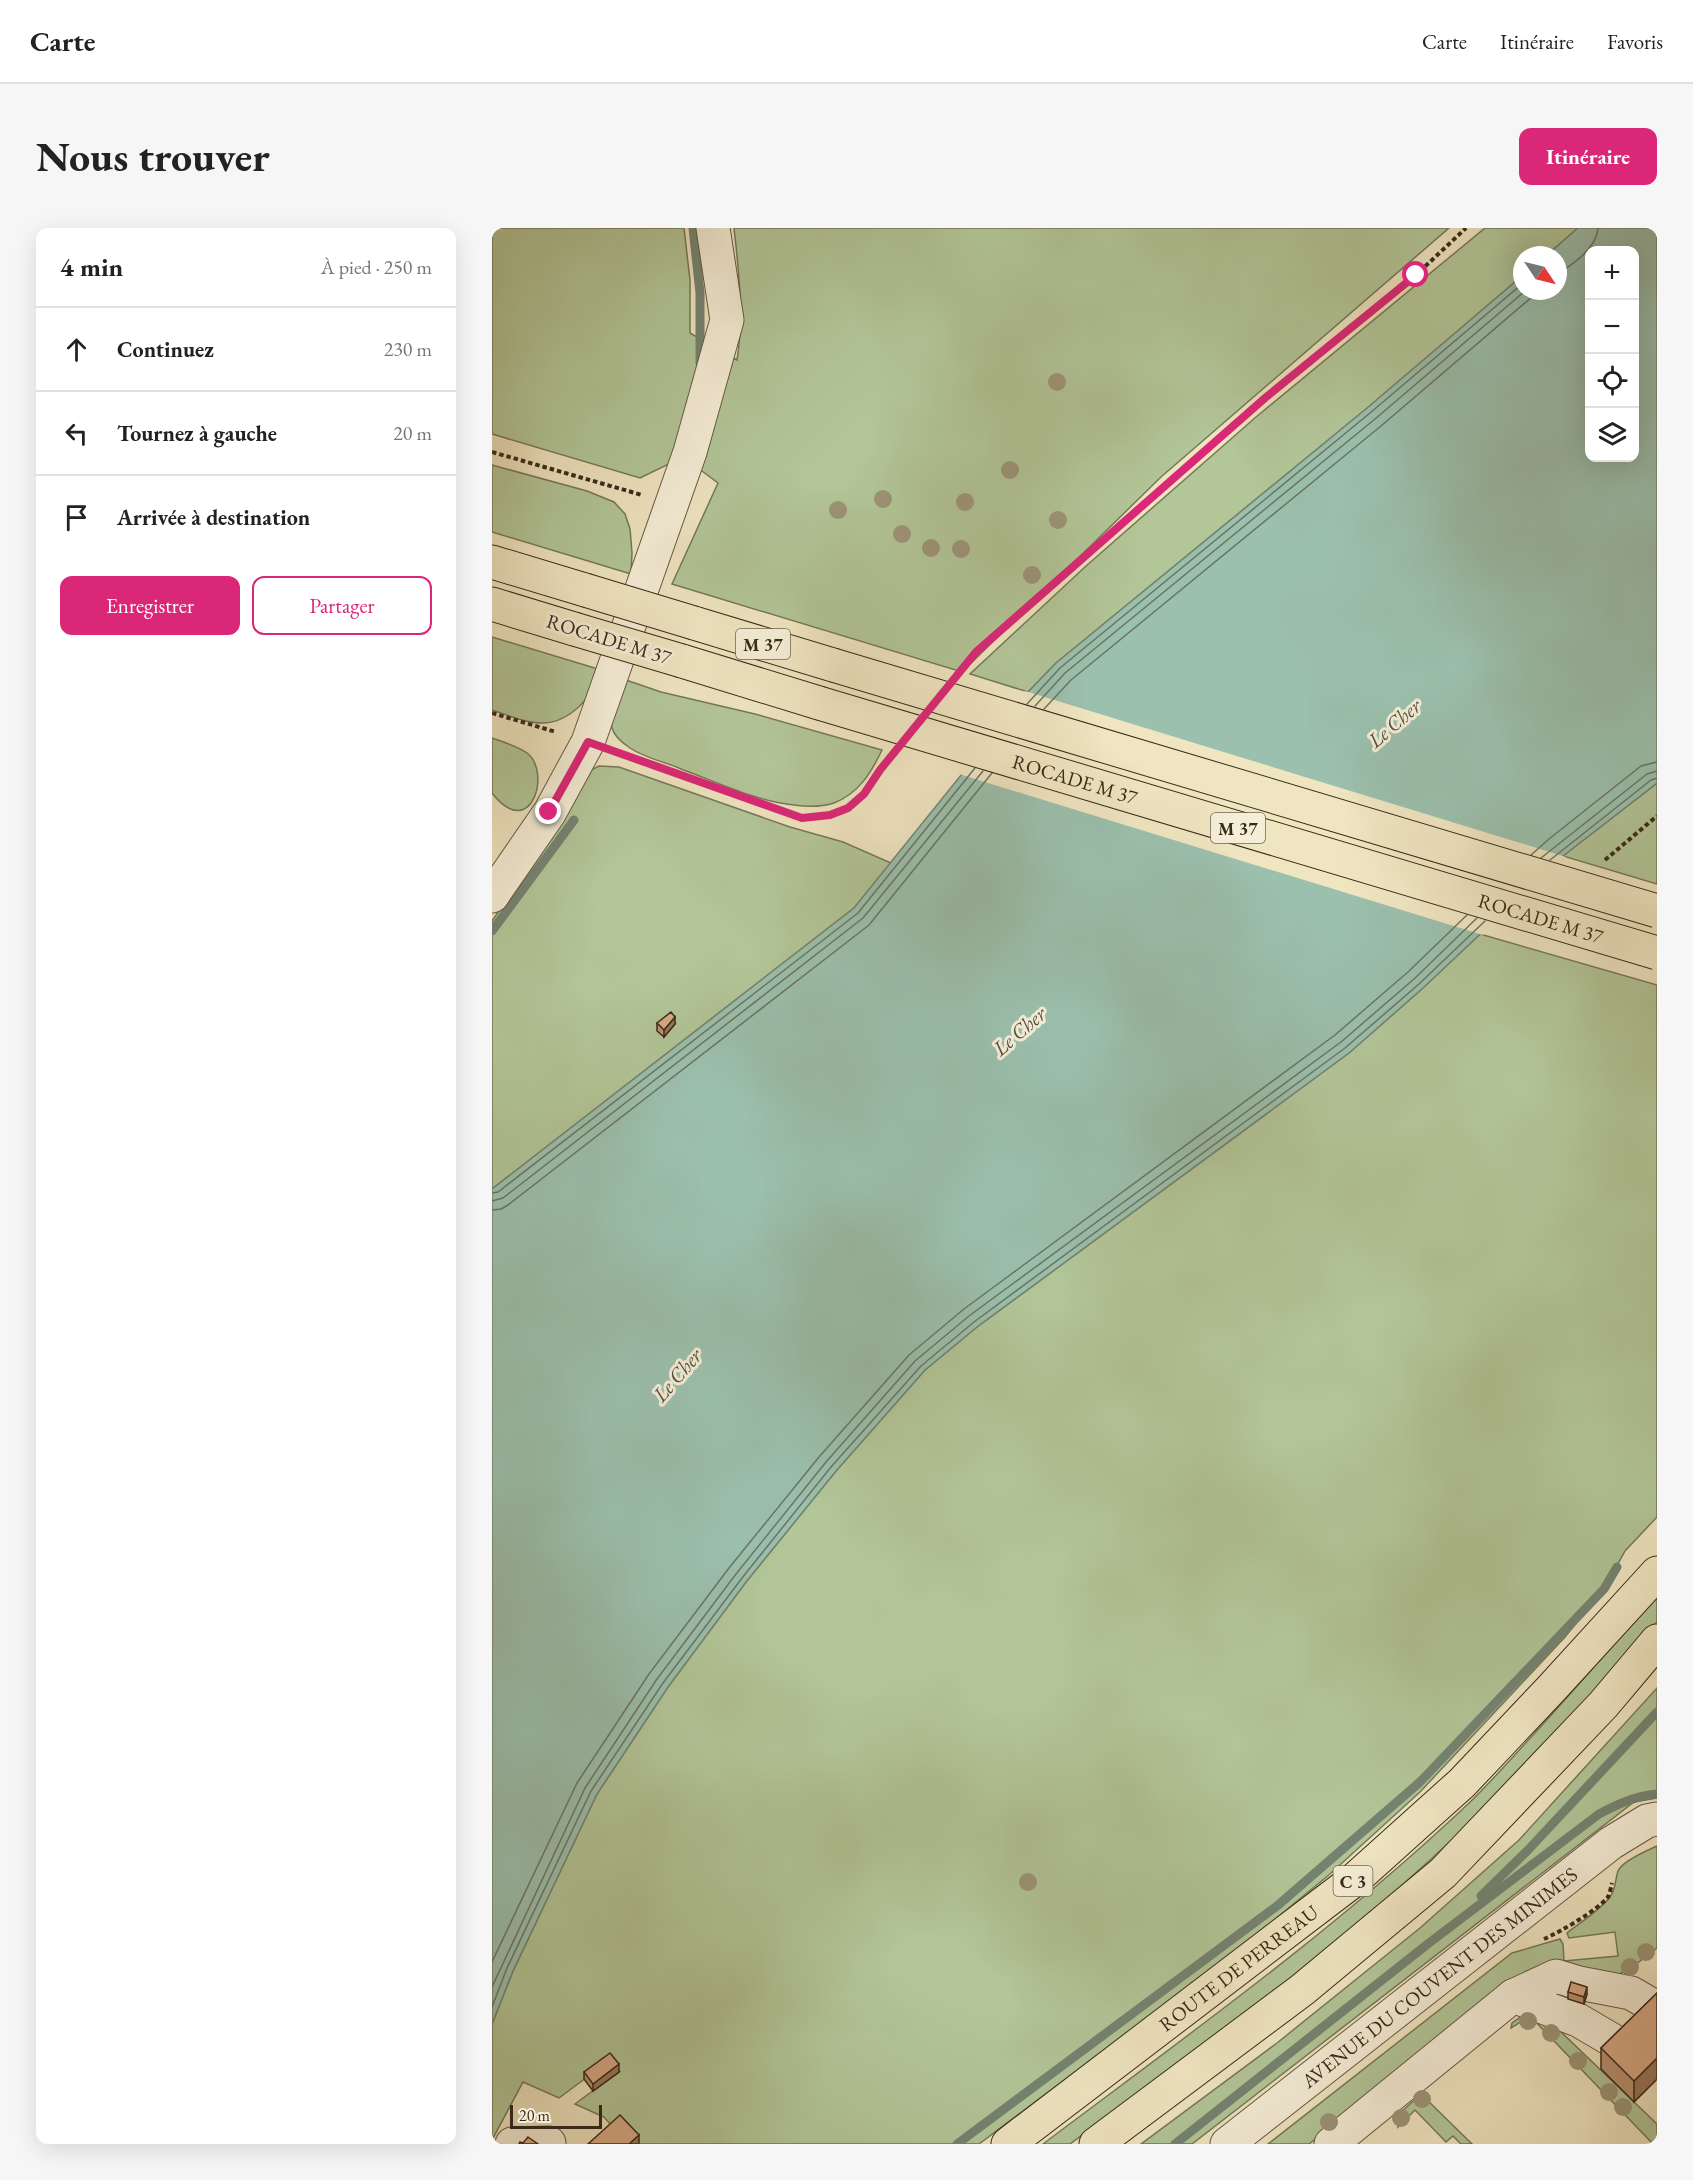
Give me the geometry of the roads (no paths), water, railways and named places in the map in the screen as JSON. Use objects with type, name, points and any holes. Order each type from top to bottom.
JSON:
[{"type":"main road","name":"ROCADE M 37","points":[[492,562],[1657,911]]},
{"type":"main road","name":"ROCADE M 37","points":[[492,604],[1657,953]]},
{"type":"main road","name":"ROUTE DE PERREAU","points":[[1008,2144],[1354,1880],[1462,1783],[1657,1573]]},
{"type":"main road","name":"C 3","points":[[1096,2144],[1302,1990],[1443,1873],[1603,1705],[1657,1641]]},
{"type":"street","points":[[492,896],[549,812],[588,742],[690,452],[727,320],[713,228]]},
{"type":"street","name":"AVENUE DU COUVENT DES MINIMES","points":[[1227,2144],[1611,1844],[1647,1821],[1657,1819]]},
{"type":"street","points":[[1331,2144],[1513,1996],[1556,1976],[1631,1993],[1657,2008]]},
{"type":"street","points":[[1513,1996],[1578,2020],[1624,2047]]},
{"type":"street","points":[[512,2144],[549,2143]]},
{"type":"water","name":"Le Cher","points":[[1578,228],[1657,228],[1657,783],[1563,856],[1423,988],[1349,1053],[977,1327],[925,1370],[836,1471],[746,1582],[668,1687],[597,1794],[513,1971],[492,2024],[492,1189],[854,908],[1028,692],[1056,663],[1366,409],[1513,284],[1513,300],[1567,300],[1567,246],[1557,246]]},
{"type":"waterway","points":[[693,228],[700,293],[700,363]]},
{"type":"waterway","points":[[492,931],[574,820]]},
{"type":"waterway","points":[[957,2144],[1277,1906],[1420,1782],[1604,1589],[1617,1567]]},
{"type":"waterway","points":[[1481,1896],[1528,1850],[1657,1712]]},
{"type":"waterway","points":[[1175,2144],[1429,1943],[1599,1814],[1627,1801],[1657,1794]]}]
